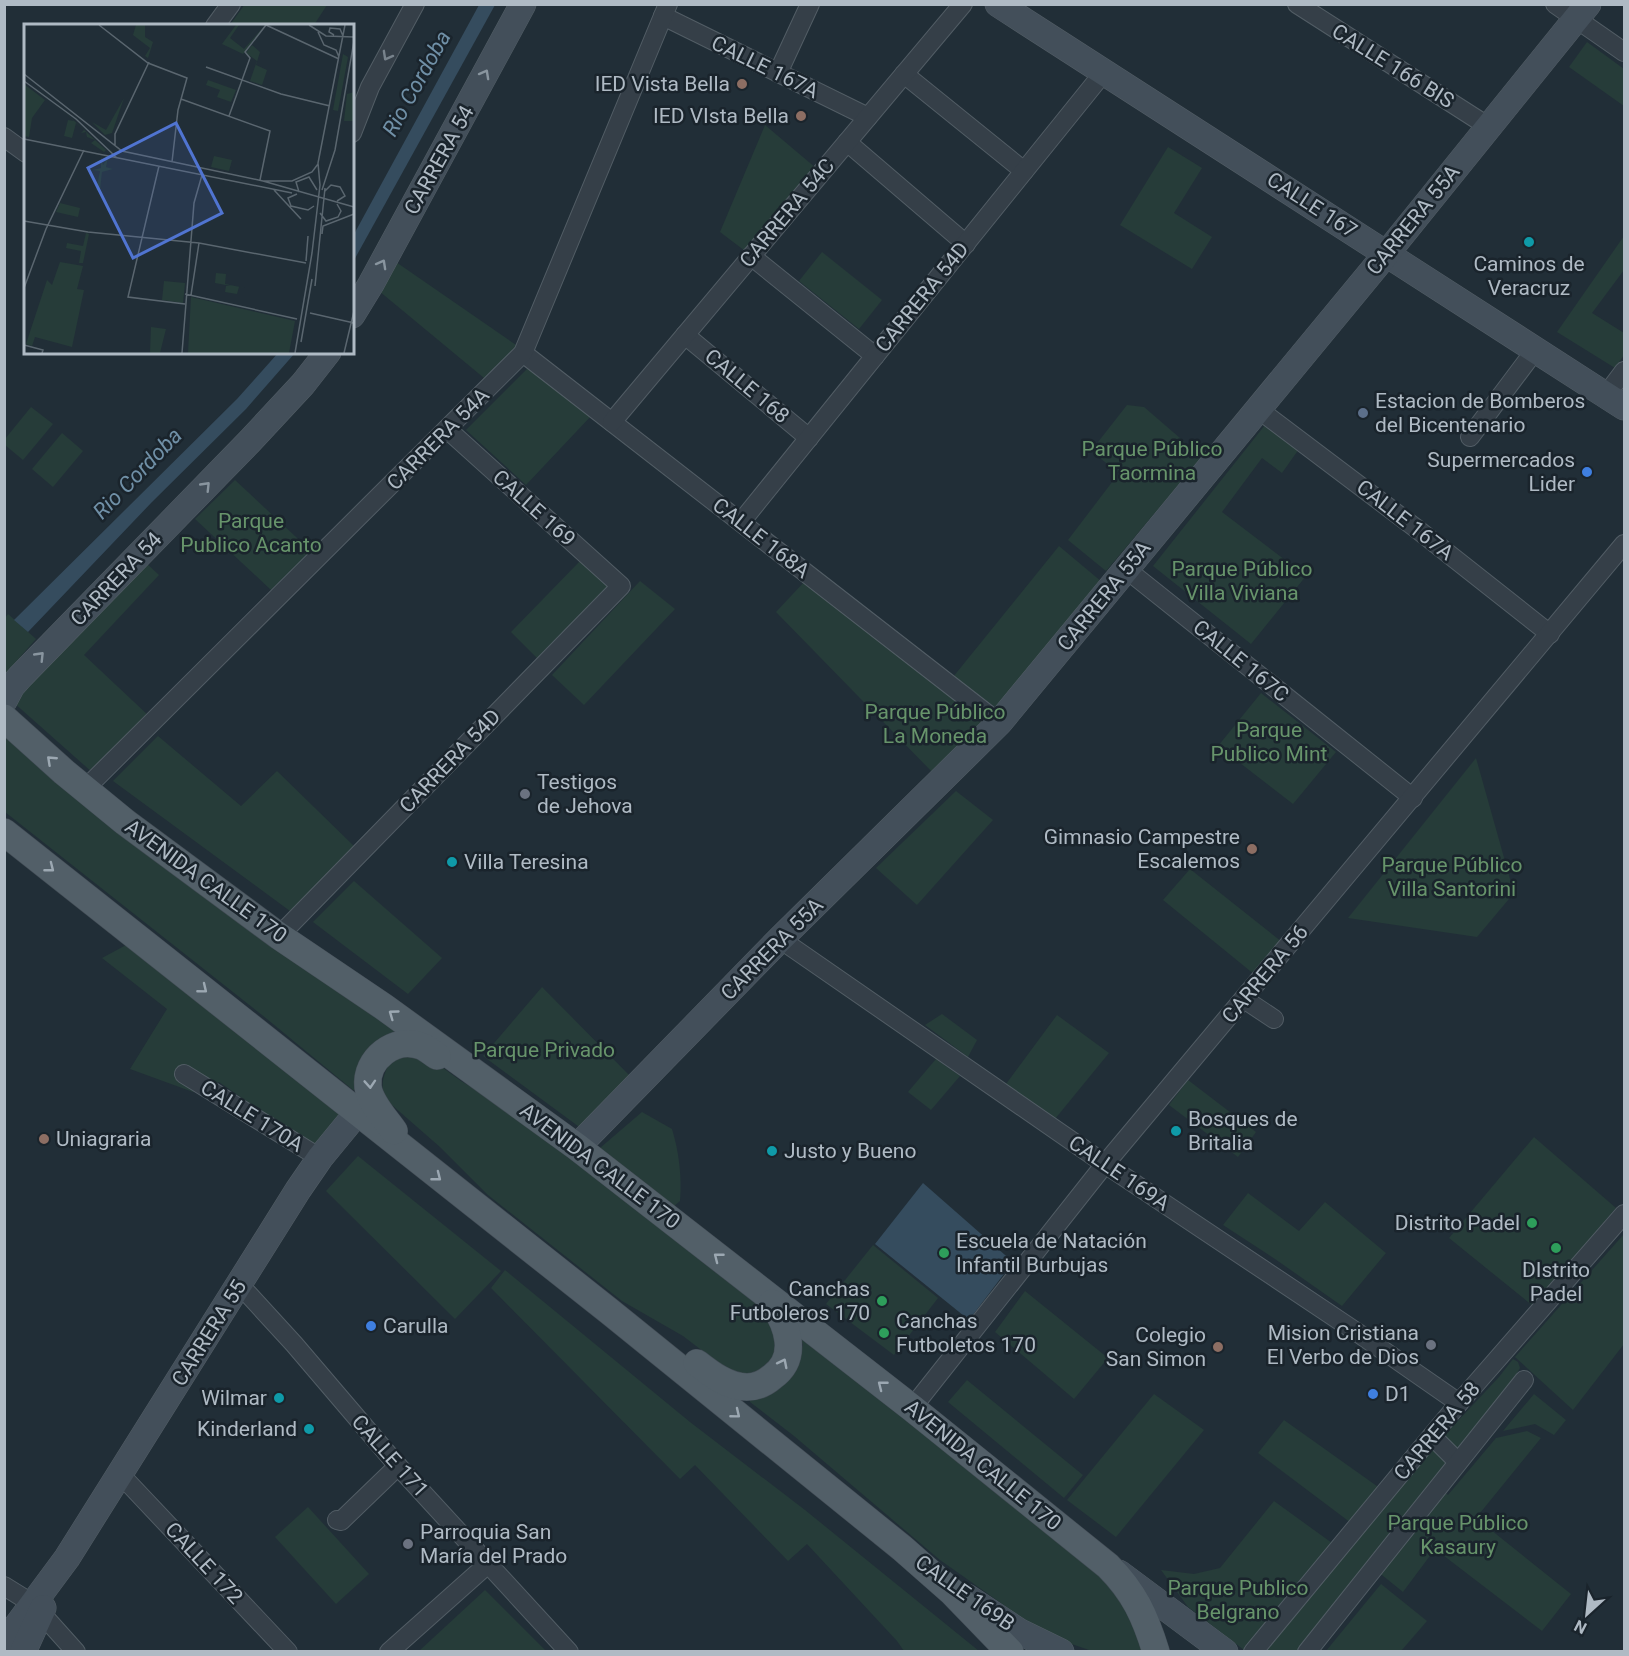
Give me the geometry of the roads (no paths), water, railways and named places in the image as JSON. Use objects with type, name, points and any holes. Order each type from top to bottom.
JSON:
[{"type":"main road","name":"AVENIDA CALLE 170","points":[[4,718],[84,790],[144,837],[279,936],[384,1007],[577,1147],[912,1408],[1108,1566],[1132,1593],[1149,1628],[1156,1652]]},
{"type":"main road","points":[[4,832],[609,1311],[902,1548],[959,1599],[1010,1652]]},
{"type":"main road","points":[[413,1157],[372,1100],[368,1087],[369,1073],[373,1064],[378,1056],[391,1047],[406,1043],[421,1046],[513,1101]]},
{"type":"main road","points":[[609,1311],[674,1344],[714,1377],[730,1384],[746,1387],[763,1384],[777,1373],[787,1359],[789,1344],[787,1331],[782,1317],[765,1293]]},
{"type":"street","points":[[216,24],[231,4]]},
{"type":"street","points":[[354,128],[370,87],[415,4]]},
{"type":"street","name":"CARRERA 54","points":[[354,312],[523,4]]},
{"type":"street","points":[[778,74],[810,4]]},
{"type":"street","name":"CARRERA 54C","points":[[612,422],[963,4]]},
{"type":"street","name":"CALLE 167","points":[[998,4],[1615,401]]},
{"type":"street","name":"CALLE 166 BIS","points":[[1297,4],[1489,127]]},
{"type":"street","points":[[1555,4],[1582,12],[1624,52]]},
{"type":"street","name":"CALLE 167A","points":[[665,10],[778,74],[868,117]]},
{"type":"street","name":"CARRERA 54A","points":[[84,790],[523,353],[665,10]]},
{"type":"street","name":"CARRERA 55A","points":[[577,1147],[780,939],[999,723],[1387,253],[1582,12]]},
{"type":"street","name":"CARRERA 54D","points":[[741,522],[1104,72]]},
{"type":"street","points":[[904,74],[1024,171]]},
{"type":"street","points":[[4,137],[24,152]]},
{"type":"street","points":[[847,142],[966,244]]},
{"type":"street","points":[[751,256],[874,356]]},
{"type":"street","name":"CALLE 168","points":[[685,334],[809,438]]},
{"type":"street","points":[[1470,437],[1536,349]]},
{"type":"street","name":"CALLE 168A","points":[[523,353],[999,723]]},
{"type":"street","name":"CARRERA 54","points":[[4,701],[20,677],[250,441],[303,384],[326,354]]},
{"type":"street","points":[[1615,401],[1624,371]]},
{"type":"street","name":"CALLE 167A","points":[[1258,409],[1361,486],[1550,634]]},
{"type":"street","name":"CALLE 169","points":[[447,429],[621,586]]},
{"type":"street","name":"CARRERA 56","points":[[912,1408],[1105,1164],[1624,544]]},
{"type":"street","name":"CALLE 167C","points":[[1126,569],[1413,798]]},
{"type":"street","name":"CARRERA 54D","points":[[279,936],[621,586]]},
{"type":"street","name":"CALLE 169A","points":[[780,939],[1105,1164],[1459,1403]]},
{"type":"street","points":[[1244,999],[1274,1019]]},
{"type":"street","name":"CALLE 170A","points":[[184,1074],[320,1158]]},
{"type":"street","name":"CARRERA 55","points":[[23,1652],[37,1609],[67,1558],[320,1158],[357,1113]]},
{"type":"street","name":"CARRERA 58","points":[[1253,1652],[1459,1403],[1624,1214]]},
{"type":"street","name":"CALLE 171","points":[[239,1284],[294,1344],[398,1466],[569,1652]]},
{"type":"street","name":"CARRERA 58","points":[[1307,1652],[1524,1380]]},
{"type":"street","points":[[1432,1436],[1458,1461]]},
{"type":"street","points":[[337,1520],[341,1521],[398,1466]]},
{"type":"street","name":"CALLE 172","points":[[120,1474],[288,1652]]},
{"type":"street","name":"CALLE 169B","points":[[902,1548],[994,1617],[1061,1652]]},
{"type":"street","points":[[389,1652],[489,1563]]},
{"type":"street","points":[[1108,1566],[1225,1652]]},
{"type":"street","points":[[4,1586],[37,1609],[76,1652]]},
{"type":"street","name":"CARRERA 55","points":[[4,1643],[37,1609]]},
{"type":"water","points":[[479,5],[495,5],[354,260],[354,234]]},
{"type":"water","points":[[277,354],[294,354],[246,409],[152,502],[28,632],[14,620],[237,399]]},
{"type":"water","name":"Escuela de Natación Infantil Burbujas","points":[[923,1183],[1013,1262],[969,1320],[875,1244]]},
{"type":"place","name":"IED Vista Bella","points":[[742,84]]},
{"type":"place","name":"IED VIsta Bella","points":[[801,116]]},
{"type":"place","name":"Caminos de Veracruz","points":[[1529,242]]},
{"type":"place","name":"Estacion de Bomberos del Bicentenario","points":[[1363,413]]},
{"type":"place","name":"Supermercados Lider","points":[[1587,472]]},
{"type":"place","name":"Testigos de Jehova","points":[[525,794]]},
{"type":"place","name":"Gimnasio Campestre Escalemos","points":[[1252,849]]},
{"type":"place","name":"Villa Teresina","points":[[452,862]]},
{"type":"place","name":"Bosques de Britalia","points":[[1176,1131]]},
{"type":"place","name":"Uniagraria","points":[[44,1139]]},
{"type":"place","name":"Justo y Bueno","points":[[772,1151]]},
{"type":"place","name":"Distrito Padel","points":[[1532,1223]]},
{"type":"place","name":"DIstrito Padel","points":[[1556,1248]]},
{"type":"place","name":"Escuela de Natación Infantil Burbujas","points":[[944,1253]]},
{"type":"place","name":"Canchas Futboleros 170","points":[[882,1301]]},
{"type":"place","name":"Carulla","points":[[371,1326]]},
{"type":"place","name":"Canchas Futboletos 170","points":[[884,1333]]},
{"type":"place","name":"Mision Cristiana El Verbo de Dios","points":[[1431,1345]]},
{"type":"place","name":"Colegio San Simon","points":[[1218,1347]]},
{"type":"place","name":"D1","points":[[1373,1394]]},
{"type":"place","name":"Wilmar","points":[[279,1398]]},
{"type":"place","name":"Kinderland","points":[[309,1429]]},
{"type":"place","name":"Parroquia San María del Prado","points":[[408,1544]]},
{"type":"water label","name":"Rio Cordoba","points":[[416,83]]},
{"type":"water label","name":"Rio Cordoba","points":[[137,473]]},
{"type":"park label","name":"Parque Público Taormina","points":[[1152,461]]},
{"type":"park label","name":"Parque Publico Acanto","points":[[251,533]]},
{"type":"park label","name":"Parque Público Villa Viviana","points":[[1242,581]]},
{"type":"park label","name":"Parque Público La Moneda","points":[[935,724]]},
{"type":"park label","name":"Parque Publico Mint","points":[[1269,742]]},
{"type":"park label","name":"Parque Público Villa Santorini","points":[[1452,877]]},
{"type":"park label","name":"Parque Privado","points":[[544,1050]]},
{"type":"park label","name":"Parque Público Kasaury","points":[[1458,1535]]},
{"type":"park label","name":"Parque Publico Belgrano","points":[[1238,1600]]}]
